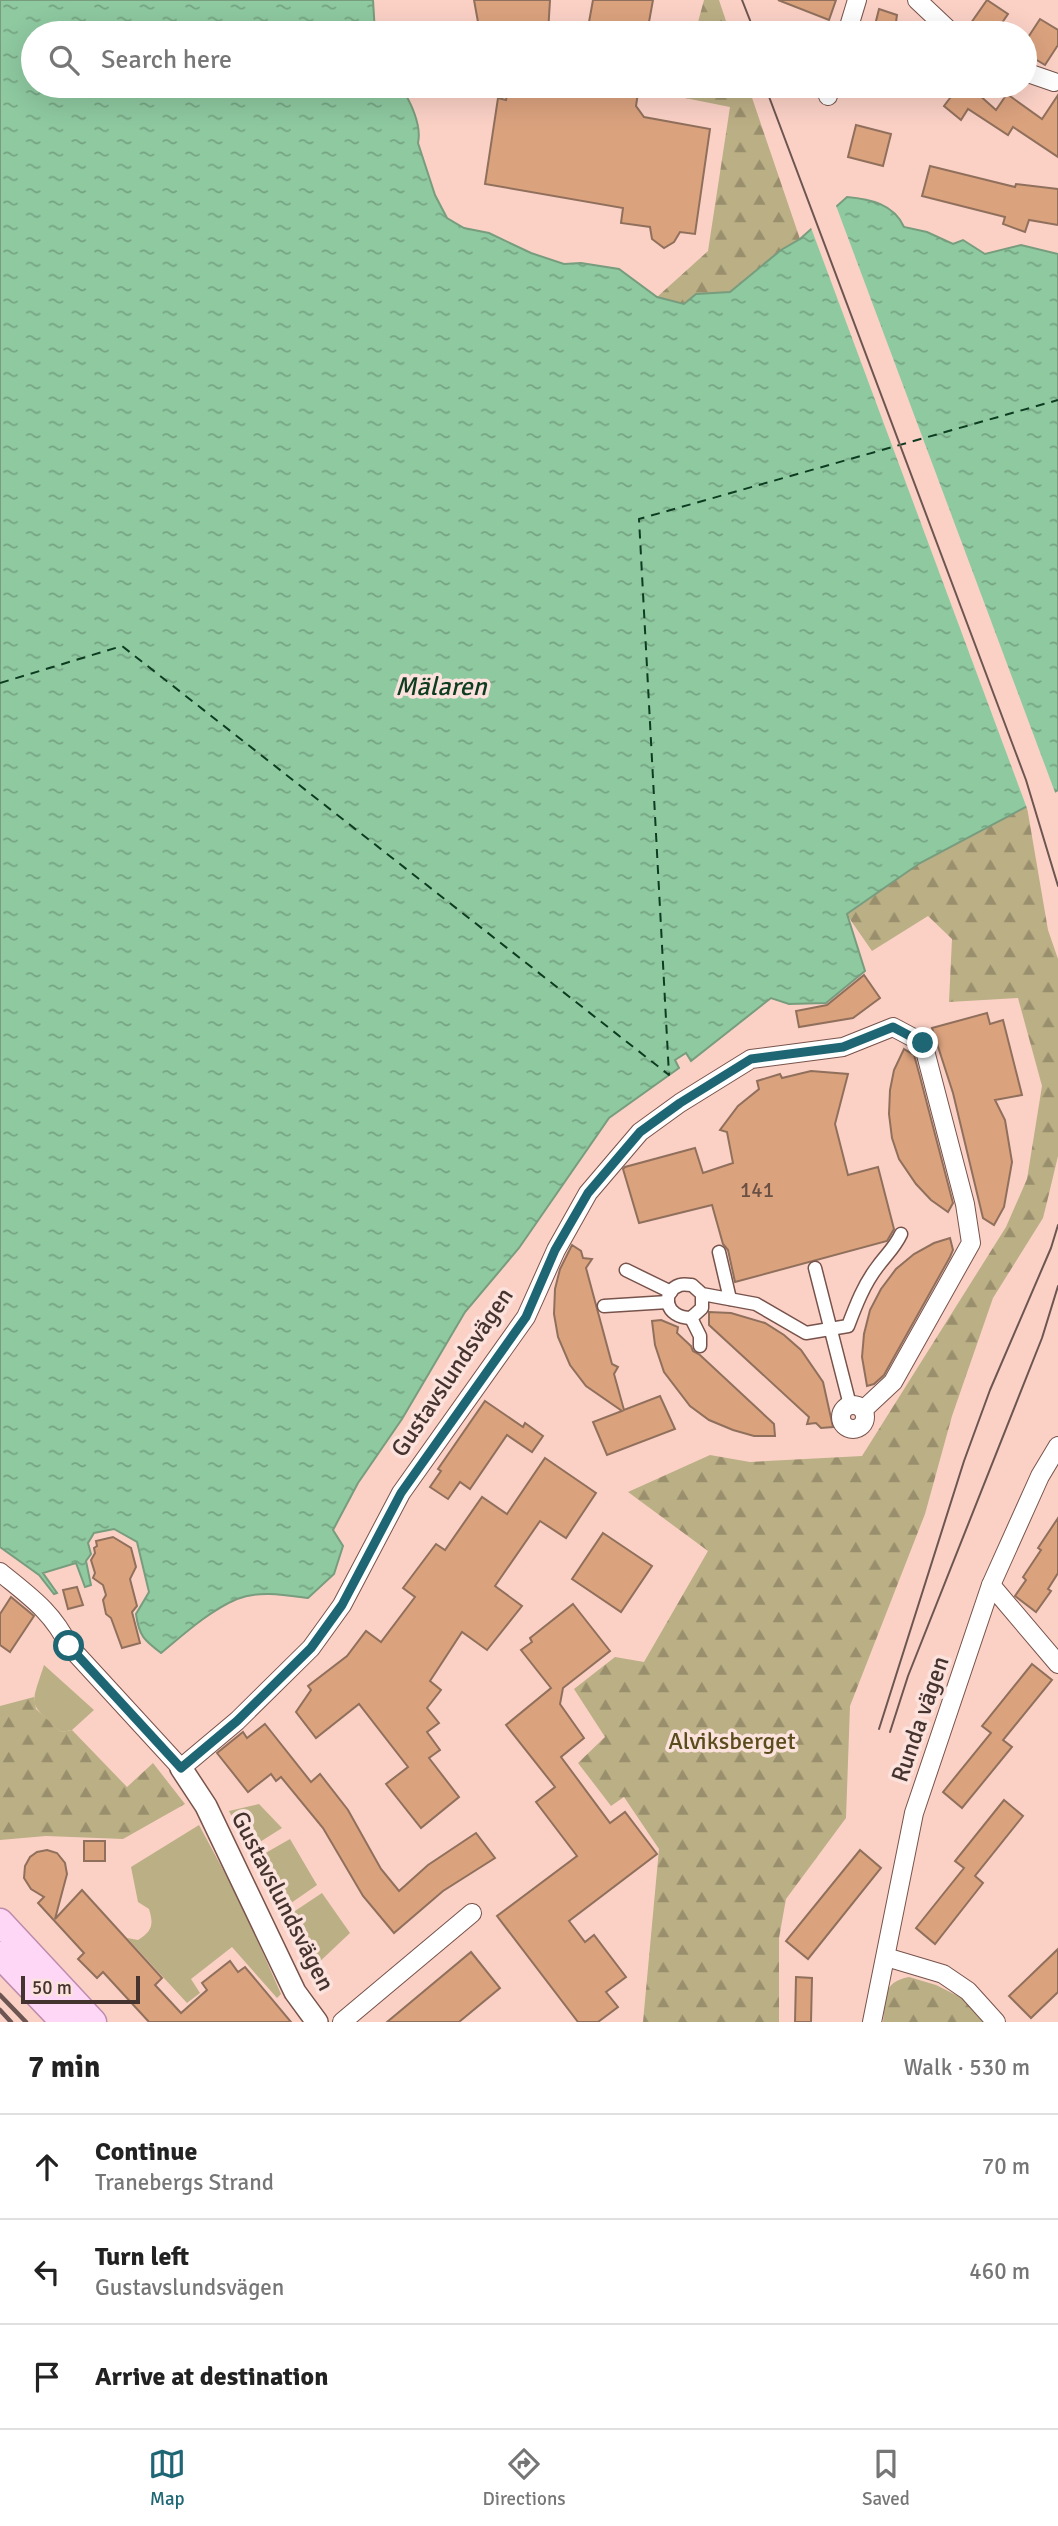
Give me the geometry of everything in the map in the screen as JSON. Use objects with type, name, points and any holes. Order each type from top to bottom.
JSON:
[{"type":"main road","points":[[0,1922],[93,2022]]},
{"type":"main road","points":[[0,1955],[64,2022]]},
{"type":"street","points":[[851,21],[857,0]]},
{"type":"street","points":[[917,0],[939,21]]},
{"type":"street","points":[[1037,76],[1054,82]]},
{"type":"street","name":"Gustavslundsvägen","points":[[317,2022],[295,1992],[206,1806],[181,1768],[237,1721],[311,1648],[342,1605],[401,1493],[526,1317],[555,1250],[588,1193],[640,1132],[680,1103],[751,1059],[843,1047],[893,1027],[923,1043],[965,1204],[971,1243],[893,1382],[856,1407]]},
{"type":"street","points":[[604,1306],[669,1297],[680,1285],[692,1285],[702,1294],[756,1304],[806,1333],[848,1326],[858,1298],[877,1267],[896,1246],[901,1234]]},
{"type":"street","points":[[719,1252],[730,1299]]},
{"type":"street","points":[[816,1268],[830,1330],[856,1407]]},
{"type":"street","points":[[626,1270],[669,1297]]},
{"type":"street","points":[[669,1297],[671,1312],[680,1318],[691,1318],[702,1308],[702,1294]]},
{"type":"street","points":[[691,1318],[700,1336],[700,1346]]},
{"type":"street","name":"Runda vägen","points":[[872,2022],[914,1813],[990,1586],[1040,1476],[1058,1446]]},
{"type":"street","points":[[0,1572],[48,1612],[59,1625],[69,1646],[181,1768]]},
{"type":"street","points":[[990,1586],[1058,1664]]},
{"type":"street","name":"Gustavslundsvägen","points":[[342,2022],[472,1913]]},
{"type":"street","points":[[886,1957],[943,1974],[968,1991],[996,2022]]},
{"type":"green space","points":[[704,0],[719,0],[726,21],[698,21]]},
{"type":"green space","points":[[685,98],[752,98],[800,239],[781,250],[730,292],[696,294],[685,304],[657,297],[708,251],[730,107]]},
{"type":"green space","name":"Alviksberget","points":[[1027,807],[1048,930],[1058,959],[1058,1156],[1043,1218],[993,1298],[952,1416],[925,1514],[850,1706],[846,1818],[786,1899],[779,1938],[779,2022],[643,2022],[659,1849],[624,1797],[611,1806],[578,1763],[605,1737],[574,1689],[615,1657],[644,1662],[708,1551],[628,1492],[710,1455],[750,1462],[862,1456],[1006,1227],[1027,1179],[1042,1086],[1018,998],[949,1002],[952,939],[928,916],[872,951],[847,915],[920,863]]},
{"type":"green space","points":[[44,1665],[94,1710],[72,1730],[61,1732],[37,1709],[36,1689]]},
{"type":"green space","points":[[34,1697],[36,1709],[61,1732],[72,1730],[127,1787],[153,1763],[185,1804],[123,1839],[46,1836],[0,1840],[0,1706]]},
{"type":"green space","points":[[259,1804],[282,1828],[249,1849],[229,1811]]},
{"type":"green space","points":[[199,1825],[240,1901],[281,1994],[277,1998],[232,1947],[191,1979],[200,1993],[187,2003],[127,1938],[138,1940],[146,1934],[151,1923],[149,1909],[138,1902],[131,1867]]},
{"type":"green space","points":[[290,1839],[317,1885],[281,1910],[255,1859]]},
{"type":"green space","points":[[322,1893],[350,1933],[315,1966],[286,1917]]},
{"type":"green space","points":[[909,1977],[936,1985],[964,1999],[983,2022],[883,2022],[887,1992],[894,1983]]},
{"type":"water","name":"Mälaren","points":[[0,0],[373,0],[374,21],[21,21],[21,98],[408,98],[418,128],[418,143],[435,195],[447,218],[464,228],[489,233],[531,253],[564,264],[581,263],[619,269],[657,297],[684,304],[696,294],[730,292],[781,250],[800,239],[847,197],[880,204],[894,213],[904,227],[927,232],[953,244],[963,240],[985,254],[1021,245],[1058,254],[1058,790],[920,863],[847,914],[865,971],[826,1003],[789,1004],[771,998],[691,1061],[686,1053],[675,1060],[679,1068],[609,1118],[519,1248],[465,1312],[402,1419],[358,1483],[333,1530],[343,1546],[334,1574],[308,1598],[263,1594],[245,1596],[207,1616],[161,1653],[143,1637],[137,1621],[136,1614],[149,1592],[137,1542],[114,1529],[94,1533],[88,1543],[91,1554],[86,1561],[91,1585],[85,1587],[76,1563],[43,1573],[57,1593],[54,1594],[39,1575],[0,1547]]},
{"type":"pier","points":[[835,203],[1056,795],[1028,811],[810,225]]},
{"type":"building","points":[[474,0],[550,0],[549,21],[478,21]]},
{"type":"building","points":[[593,0],[653,0],[649,21],[589,21]]},
{"type":"building","points":[[778,0],[836,0],[829,20]]},
{"type":"building","points":[[987,0],[1008,14],[1003,21],[972,21]]},
{"type":"building","points":[[879,9],[897,15],[896,21],[876,21]]},
{"type":"building","points":[[1040,19],[1058,30],[1058,45],[1045,65],[1037,60],[1037,24]]},
{"type":"building","points":[[1058,95],[1058,157],[1013,127],[1008,135],[968,109],[961,120],[944,106],[950,98],[982,98],[996,110],[1004,98],[1013,98],[1042,119]]},
{"type":"building","points":[[498,98],[637,98],[636,106],[644,117],[710,129],[695,234],[680,232],[674,242],[664,248],[652,239],[650,227],[621,223],[623,208],[485,184]]},
{"type":"building","points":[[856,125],[891,134],[883,166],[848,157]]},
{"type":"building","points":[[930,166],[1015,187],[1016,184],[1058,189],[1058,225],[1029,220],[1025,232],[1003,224],[1005,217],[922,196]]},
{"type":"building","points":[[864,975],[880,998],[853,1018],[799,1027],[796,1011],[827,1005]]},
{"type":"building","points":[[987,1013],[990,1024],[1003,1020],[1022,1095],[995,1100],[1005,1120],[1012,1162],[1004,1207],[994,1225],[983,1218],[953,1093],[932,1028]]},
{"type":"building","points":[[904,1049],[914,1055],[919,1073],[953,1203],[948,1212],[931,1200],[916,1184],[899,1159],[892,1138],[890,1090],[894,1070]]},
{"type":"building","points":[[811,1071],[848,1074],[835,1124],[848,1175],[878,1167],[894,1229],[887,1241],[735,1282],[728,1250],[723,1244],[712,1205],[639,1223],[623,1169],[625,1167],[695,1148],[703,1173],[733,1163],[727,1132],[720,1130],[738,1106],[759,1089],[757,1081],[780,1074],[782,1078]]},
{"type":"building","points":[[950,1238],[953,1250],[950,1257],[884,1375],[874,1384],[867,1386],[862,1357],[864,1334],[870,1310],[881,1289],[896,1269],[914,1254]]},
{"type":"building","points":[[572,1245],[581,1251],[583,1258],[592,1259],[586,1268],[612,1364],[618,1367],[614,1374],[624,1410],[660,1396],[675,1429],[607,1455],[593,1422],[622,1411],[586,1386],[570,1365],[558,1337],[554,1314],[555,1289],[560,1269]]},
{"type":"building","points":[[709,1312],[731,1313],[765,1323],[801,1350],[823,1382],[833,1427],[821,1428],[816,1423],[807,1424],[809,1417],[709,1325]]},
{"type":"building","points":[[661,1320],[678,1327],[677,1333],[693,1351],[774,1424],[775,1436],[754,1436],[733,1430],[709,1420],[690,1406],[664,1372],[655,1345],[652,1321]]},
{"type":"building","points":[[485,1401],[523,1427],[525,1423],[543,1436],[532,1452],[507,1435],[470,1489],[460,1482],[448,1499],[430,1487],[441,1471],[438,1469]]},
{"type":"building","points":[[545,1458],[596,1493],[566,1538],[540,1521],[495,1586],[522,1606],[487,1650],[462,1632],[430,1681],[441,1690],[427,1708],[439,1723],[427,1732],[440,1750],[429,1758],[459,1797],[421,1828],[386,1784],[408,1767],[359,1704],[316,1738],[296,1712],[311,1690],[308,1686],[347,1656],[366,1631],[381,1642],[415,1597],[403,1588],[436,1544],[445,1550],[482,1497],[507,1514]]},
{"type":"building","points":[[1058,1518],[1058,1573],[1048,1589],[1051,1591],[1036,1612],[1015,1596],[1026,1580],[1023,1577],[1041,1550],[1038,1548]]},
{"type":"building","points":[[603,1533],[652,1566],[621,1612],[572,1579]]},
{"type":"building","points":[[113,1537],[131,1548],[136,1567],[130,1579],[137,1606],[132,1612],[140,1643],[122,1648],[111,1618],[106,1614],[103,1585],[93,1578],[95,1573],[91,1560],[97,1546],[96,1541]]},
{"type":"building","points":[[77,1587],[83,1605],[68,1609],[63,1590]]},
{"type":"building","points":[[11,1597],[34,1616],[10,1652],[0,1645],[0,1614]]},
{"type":"building","points":[[573,1604],[610,1651],[563,1688],[560,1704],[584,1738],[561,1757],[610,1823],[625,1812],[657,1854],[569,1921],[585,1942],[594,1935],[626,1977],[606,1992],[618,2007],[598,2022],[578,2022],[497,1916],[577,1856],[536,1802],[555,1787],[506,1725],[551,1688],[521,1650],[532,1642],[530,1638]]},
{"type":"building","points":[[1032,1664],[1052,1680],[1003,1740],[1012,1747],[962,1808],[943,1792],[991,1733],[982,1726]]},
{"type":"building","points":[[265,1724],[311,1782],[320,1774],[348,1810],[381,1869],[399,1891],[428,1865],[476,1833],[495,1858],[443,1891],[394,1933],[363,1896],[323,1828],[281,1777],[276,1781],[271,1774],[248,1792],[217,1753],[243,1732],[247,1738]]},
{"type":"building","points":[[1004,1800],[1023,1816],[975,1876],[983,1883],[935,1944],[916,1928],[964,1868],[955,1861]]},
{"type":"building","points":[[84,1841],[105,1841],[105,1861],[84,1861]]},
{"type":"building","points":[[47,1850],[57,1853],[65,1863],[67,1874],[55,1919],[82,1890],[162,1978],[155,1985],[181,2013],[207,1990],[202,1983],[230,1961],[238,1972],[245,1967],[291,2022],[149,2022],[103,1972],[97,1978],[78,1959],[84,1953],[38,1903],[44,1897],[31,1889],[24,1878],[25,1866],[30,1857]]},
{"type":"building","points":[[860,1850],[881,1868],[808,1959],[786,1941]]},
{"type":"building","points":[[1058,1949],[1058,1992],[1031,2018],[1009,1996]]},
{"type":"building","points":[[471,1952],[500,1988],[459,2022],[387,2022]]},
{"type":"building","points":[[796,1977],[812,1978],[811,2022],[795,2022]]},
{"type":"ferry route","points":[[0,683],[122,646],[669,1075],[639,519],[1058,400]]},
{"type":"tram line","points":[[742,0],[750,21]]},
{"type":"tram line","points":[[770,98],[1026,780],[1058,886]]},
{"type":"tram line","points":[[879,1729],[964,1461],[990,1390],[1051,1248],[1058,1225]]},
{"type":"tram line","points":[[890,1732],[908,1676],[1042,1338],[1058,1286]]},
{"type":"railway","points":[[0,1995],[26,2022]]},
{"type":"railway","points":[[0,2010],[11,2022]]},
{"type":"route","points":[[69,1646],[181,1768],[237,1721],[311,1648],[342,1605],[401,1493],[526,1317],[555,1250],[588,1193],[640,1132],[680,1103],[751,1059],[843,1047],[893,1027],[923,1043]]}]
